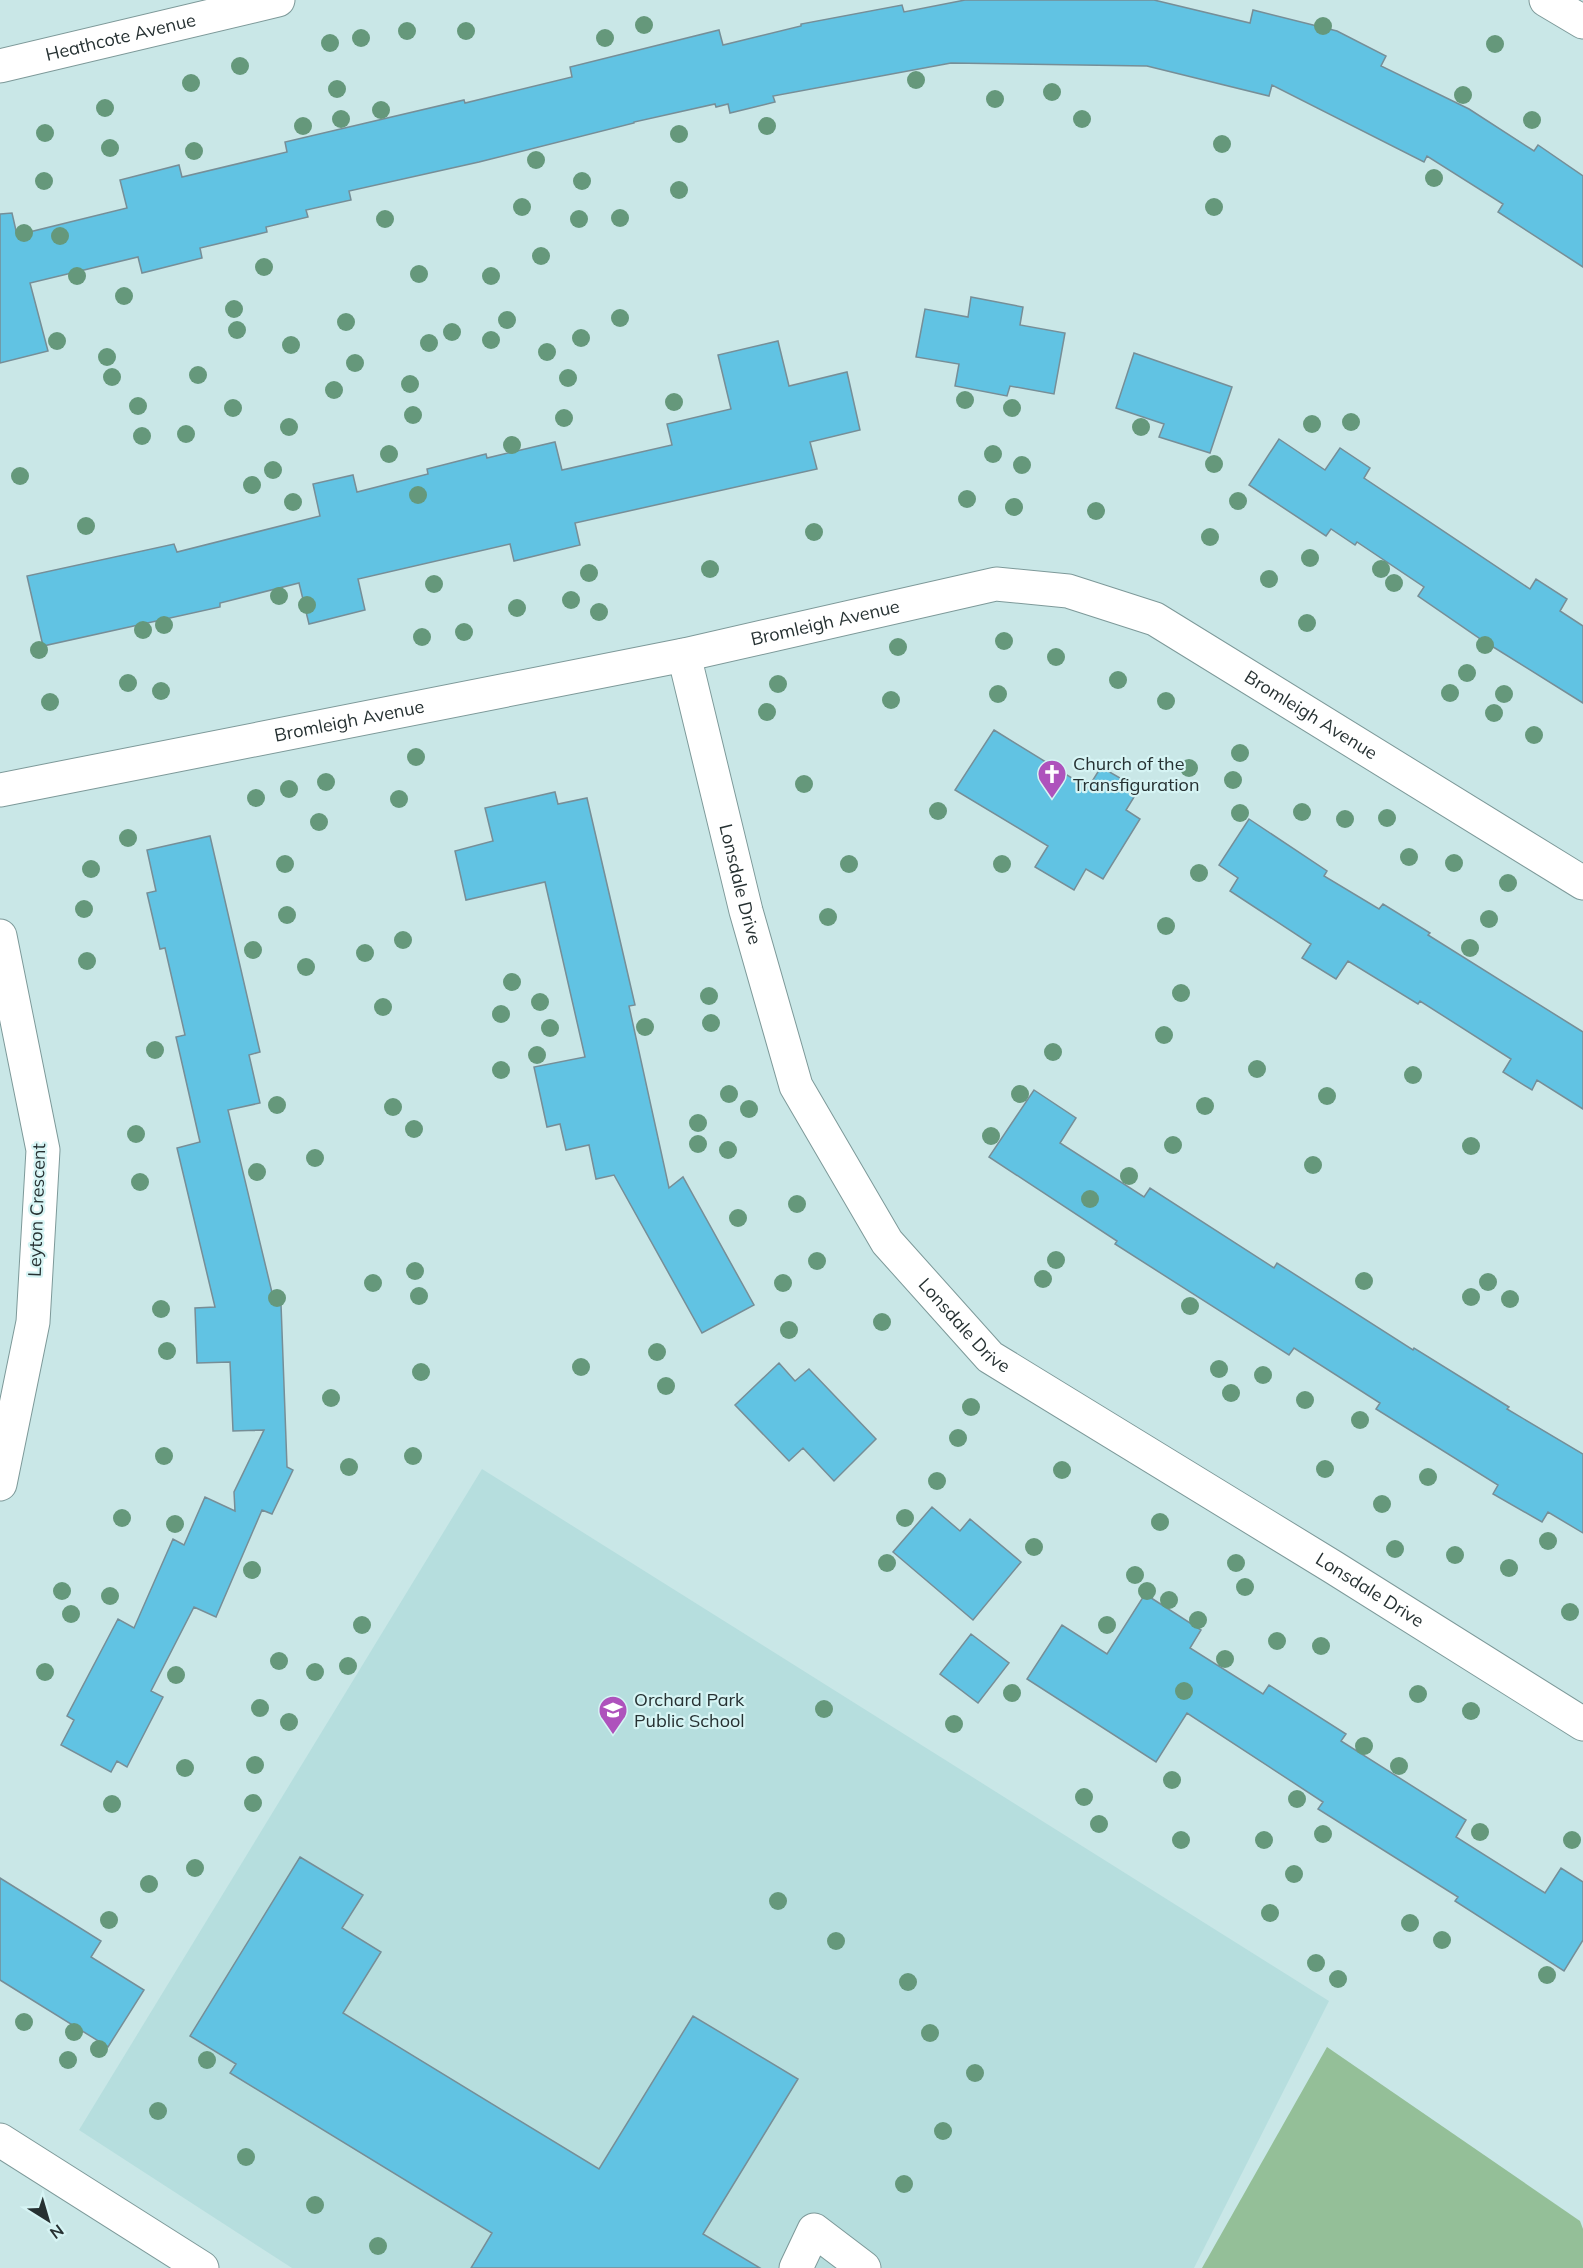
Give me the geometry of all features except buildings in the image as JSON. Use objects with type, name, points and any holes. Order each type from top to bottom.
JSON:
[{"type":"street","name":"Heathcote Avenue","points":[[0,66],[278,0]]},
{"type":"street","points":[[1546,0],[1583,22]]},
{"type":"street","name":"Bromleigh Avenue","points":[[0,790],[684,655],[996,584],[1068,591],[1155,619],[1583,884]]},
{"type":"street","name":"Lonsdale Drive","points":[[684,655],[746,911],[796,1086],[887,1242],[990,1357],[1333,1567],[1583,1724]]},
{"type":"street","name":"Leyton Crescent","points":[[0,936],[43,1150],[33,1322],[0,1484]]},
{"type":"street","points":[[0,2140],[202,2268]]},
{"type":"street","points":[[796,2268],[814,2230],[864,2268]]},
{"type":"shaded area","name":"Orchard Park Public School","points":[[482,1469],[1329,2001],[1194,2268],[292,2268],[79,2130]]},
{"type":"green space","points":[[1327,2047],[1580,2221],[1583,2229],[1583,2268],[1202,2268]]},
{"type":"place","name":"Church of the Transfiguration","points":[[1052,800]]},
{"type":"place","name":"Orchard Park Public School","points":[[613,1736]]}]
